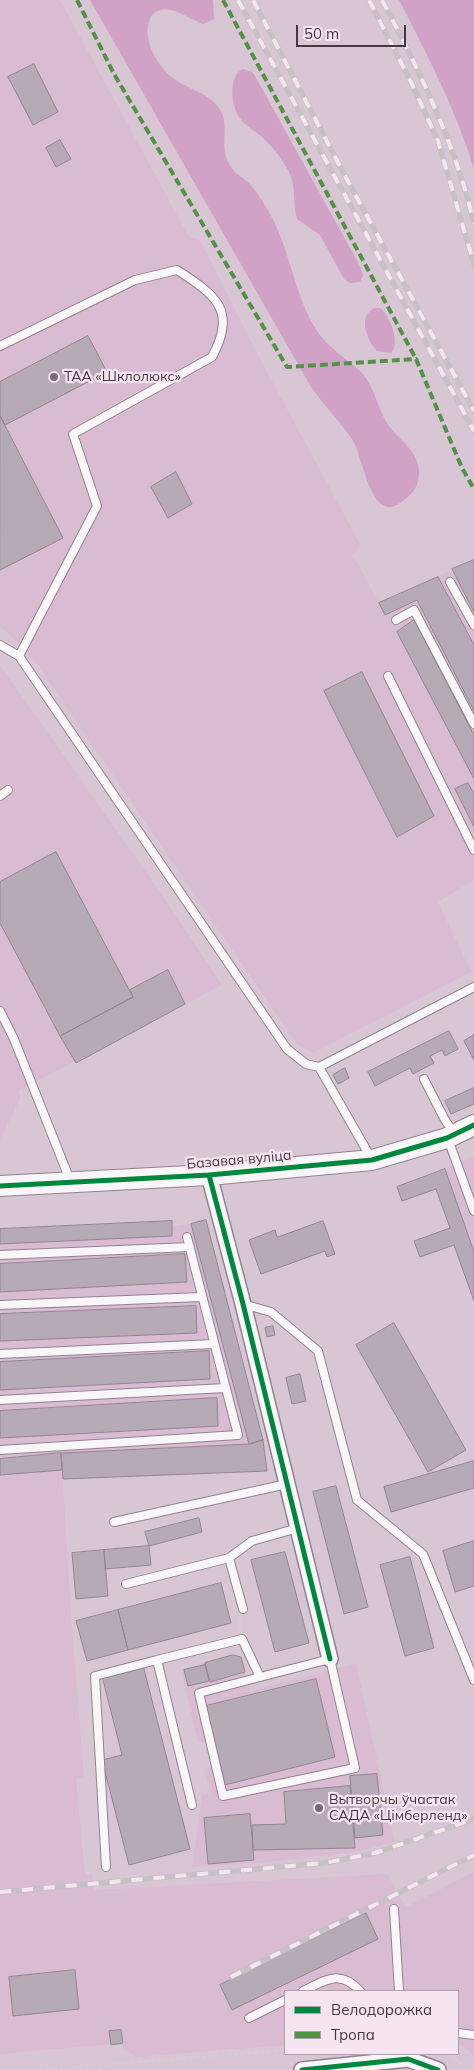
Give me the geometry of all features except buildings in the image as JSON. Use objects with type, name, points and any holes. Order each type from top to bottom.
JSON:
[{"type":"street","name":"Базавая вуліца","points":[[0,1186],[209,1175],[372,1160],[451,1136],[474,1125]]},
{"type":"street","points":[[209,1175],[243,1304],[330,1659]]},
{"type":"street","points":[[302,2070],[408,2059],[438,2070]]},
{"type":"lane","points":[[0,346],[135,280],[177,270],[205,288],[218,304],[224,324],[221,341],[212,357],[73,434],[97,506],[19,656]]},
{"type":"lane","points":[[450,582],[474,625]]},
{"type":"lane","points":[[396,620],[414,610],[474,724]]},
{"type":"lane","points":[[0,645],[19,656],[288,1049],[306,1064],[319,1067],[474,987]]},
{"type":"lane","points":[[388,676],[474,850]]},
{"type":"lane","points":[[0,796],[8,790]]},
{"type":"lane","points":[[0,1011],[14,1039],[71,1182]]},
{"type":"lane","points":[[319,1067],[372,1160]]},
{"type":"lane","points":[[424,1079],[445,1120],[474,1211]]},
{"type":"lane","points":[[0,1450],[238,1435],[187,1237]]},
{"type":"lane","points":[[0,1255],[190,1248]]},
{"type":"lane","points":[[0,1305],[202,1297]]},
{"type":"lane","points":[[243,1304],[272,1312],[318,1351],[357,1500],[423,1554],[474,1680]]},
{"type":"lane","points":[[0,1354],[214,1344]]},
{"type":"lane","points":[[0,1400],[225,1388]]},
{"type":"lane","points":[[114,1522],[287,1484]]},
{"type":"lane","points":[[126,1584],[230,1558],[252,1540],[298,1528]]},
{"type":"lane","points":[[230,1558],[243,1609]]},
{"type":"lane","points":[[106,1867],[95,1676],[242,1638],[260,1677]]},
{"type":"lane","points":[[330,1659],[354,1768],[223,1796],[198,1693],[260,1677],[330,1659]]},
{"type":"lane","points":[[157,1660],[192,1805]]},
{"type":"lane","points":[[394,1908],[398,1990]]},
{"type":"lane","points":[[305,1990],[330,1978],[344,1979],[353,1983],[359,1990]]},
{"type":"lane","points":[[249,2018],[284,2000]]},
{"type":"lane","points":[[459,2033],[474,2034]]},
{"type":"path","points":[[242,1638],[239,1622],[243,1609]]},
{"type":"path","points":[[40,2070],[284,2050]]},
{"type":"path","points":[[449,2055],[470,2070]]},
{"type":"shaded area","points":[[0,0],[60,0],[189,237],[200,240],[259,357],[361,546],[353,555],[379,603],[474,560],[474,880],[438,902],[471,972],[313,1053],[297,1044],[40,668],[14,638],[0,627]]},
{"type":"shaded area","points":[[90,0],[213,0],[214,19],[203,24],[171,10],[164,9],[152,15],[148,32],[152,50],[156,59],[168,74],[180,83],[212,100],[221,111],[228,162],[233,170],[257,193],[275,224],[299,293],[314,326],[328,344],[366,378],[389,426],[408,447],[417,461],[419,478],[417,485],[411,494],[400,503],[390,507],[382,504],[375,497],[369,486],[353,441],[311,387]]},
{"type":"shaded area","points":[[399,0],[474,0],[474,169],[450,104]]},
{"type":"shaded area","points":[[243,69],[252,72],[255,76],[360,266],[363,275],[360,282],[350,283],[344,279],[320,235],[297,219],[291,176],[288,170],[269,144],[244,123],[236,112],[232,91],[233,84],[238,73]]},
{"type":"shaded area","points":[[375,308],[380,308],[391,323],[395,343],[391,353],[377,351],[367,335],[366,316]]},
{"type":"shaded area","points":[[0,665],[153,882],[222,985],[19,1090],[20,1099],[0,1139]]},
{"type":"shaded area","points":[[474,1156],[474,1253],[443,1169]]},
{"type":"shaded area","points":[[206,1220],[263,1440],[249,1444],[61,1453],[84,1778],[76,1779],[85,1875],[92,1875],[94,1890],[387,1874],[406,1907],[474,1872],[474,2055],[459,2044],[459,1990],[284,1990],[284,2045],[137,2057],[124,2050],[123,2043],[0,2054],[0,1229],[172,1221],[172,1227]]},
{"type":"shaded area","name":"Вытворчы ўчастак САДА «Цімберленд»","points":[[233,1655],[241,1657],[250,1691],[356,1664],[395,1842],[354,1852],[257,1863],[192,1867],[202,1795],[210,1793],[204,1769],[212,1767],[206,1742],[198,1743],[181,1669]]},
{"type":"railway","points":[[238,0],[474,431]]},
{"type":"railway","points":[[253,0],[344,174],[474,411]]},
{"type":"railway","points":[[369,0],[411,82],[438,141],[474,264]]},
{"type":"railway","points":[[382,0],[423,81],[447,137],[474,224]]},
{"type":"railway","points":[[0,1892],[324,1863],[375,1853],[474,1819]]},
{"type":"railway","points":[[231,1977],[474,1855]]},
{"type":"marked path","points":[[77,0],[114,74],[287,367],[416,359],[462,468],[474,489]]},
{"type":"marked path","points":[[223,0],[416,359]]},
{"type":"cycle path","points":[[0,1186],[209,1175],[372,1160],[447,1138],[474,1125]]},
{"type":"cycle path","points":[[209,1175],[243,1304],[330,1659]]},
{"type":"cycle path","points":[[302,2070],[408,2059],[438,2070]]},
{"type":"place","name":"ТАА «Шклолюкс»","points":[[54,377]]},
{"type":"place","name":"Вытворчы ўчастак САДА «Цімберленд»","points":[[319,1808]]}]
